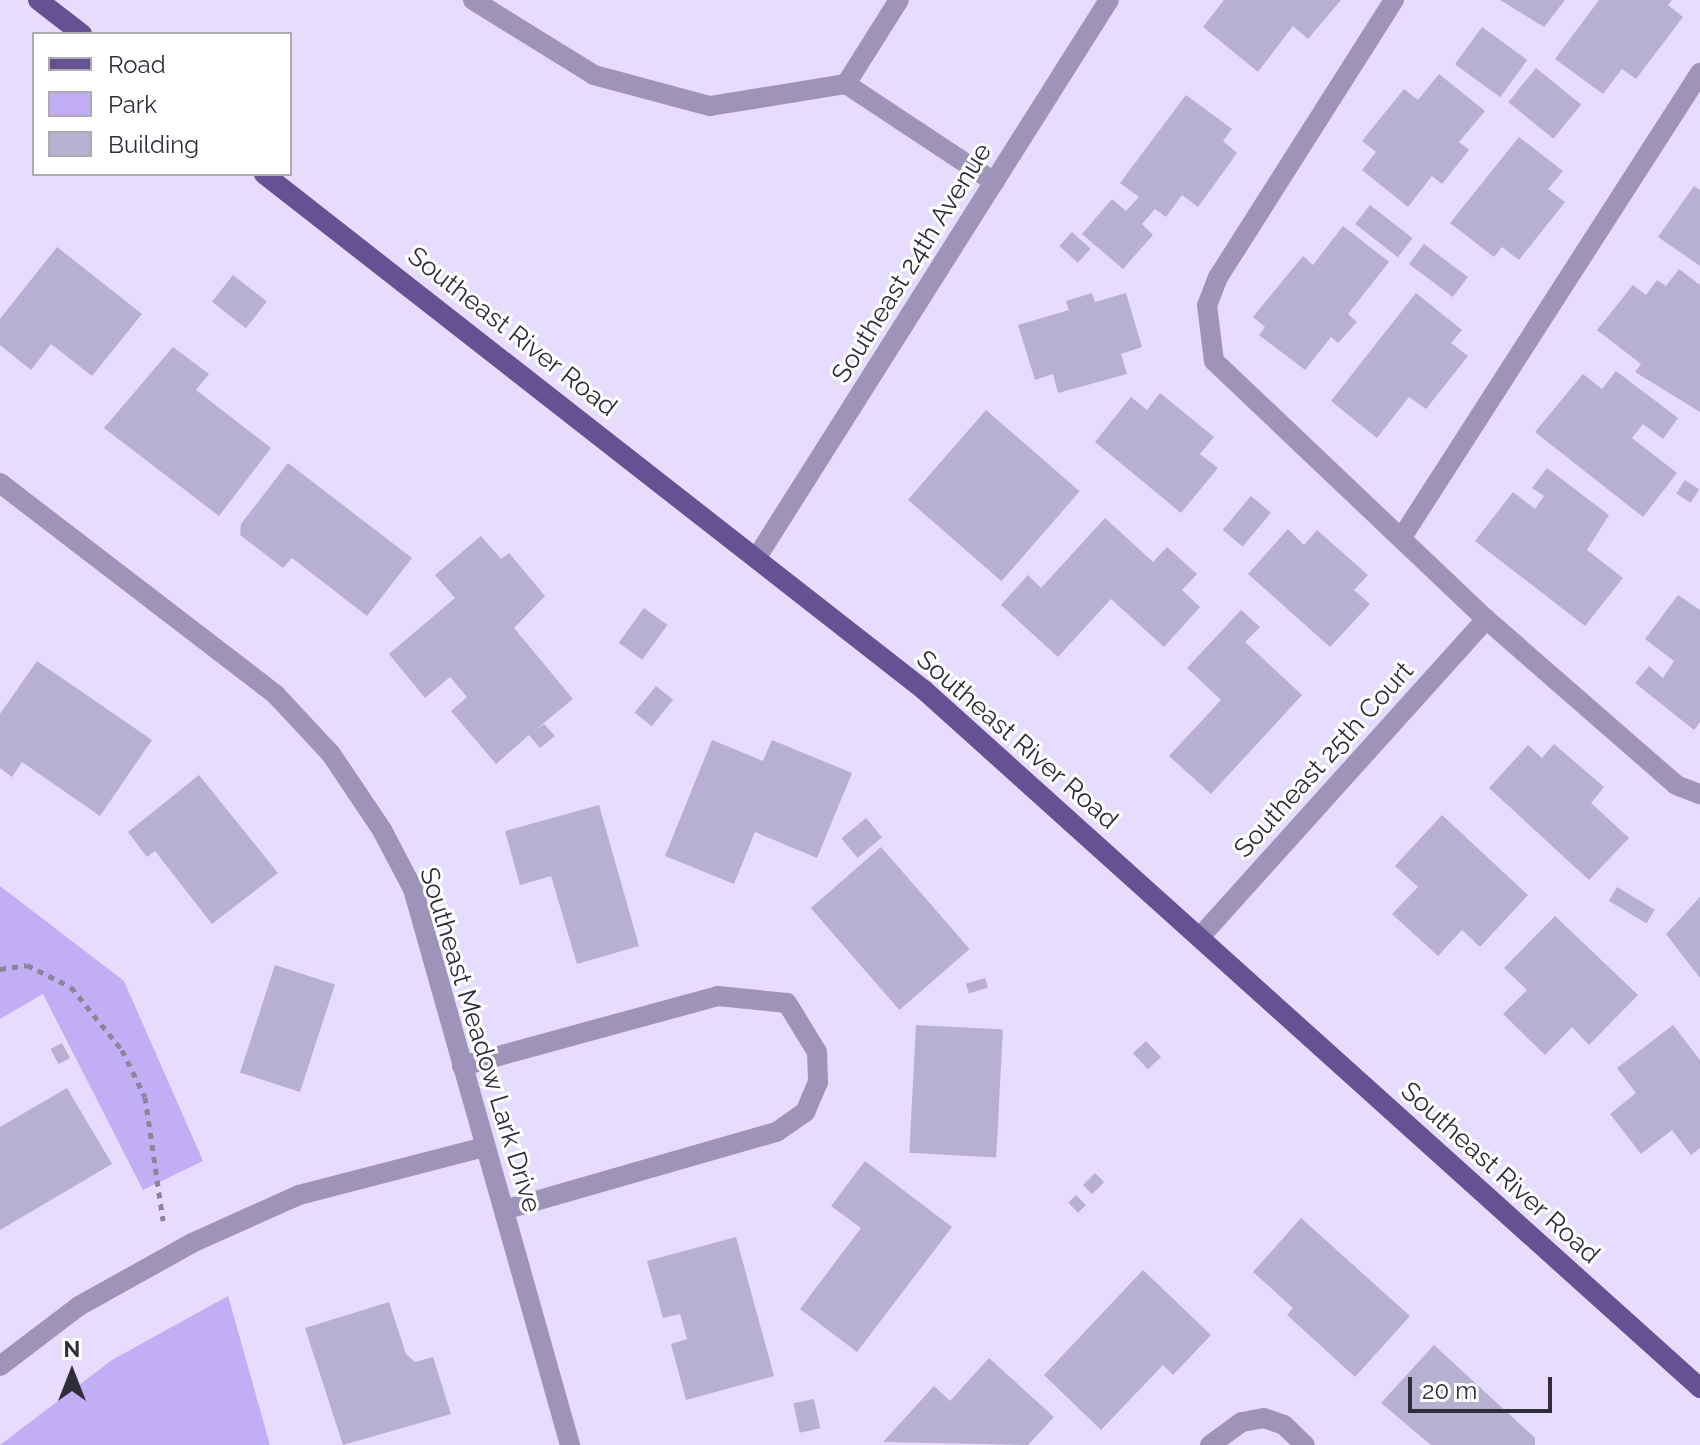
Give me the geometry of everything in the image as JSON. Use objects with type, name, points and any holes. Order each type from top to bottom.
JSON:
[{"type":"main road","points":[[38,0],[79,32]]},
{"type":"main road","name":"Southeast River Road","points":[[267,176],[759,554],[1200,937],[1700,1388]]},
{"type":"street","points":[[473,0],[594,75],[710,106],[846,84],[994,182]]},
{"type":"street","points":[[846,84],[899,0]]},
{"type":"street","name":"Southeast 24th Avenue","points":[[759,554],[1109,0]]},
{"type":"street","points":[[1394,0],[1218,277],[1206,333],[1214,361],[1240,391],[1404,534],[1486,619],[1676,785],[1700,794]]},
{"type":"street","points":[[1404,534],[1700,73]]},
{"type":"street","name":"Southeast Meadow Lark Drive","points":[[0,483],[276,695],[331,754],[413,889],[570,1445]]},
{"type":"street","name":"Southeast 25th Court","points":[[1200,937],[1486,619]]},
{"type":"street","points":[[462,1066],[718,996],[787,1003],[817,1052],[818,1082],[805,1112],[776,1132],[504,1210]]},
{"type":"street","points":[[0,1366],[79,1306],[167,1257],[299,1195],[485,1147]]},
{"type":"street","points":[[1210,1445],[1242,1422],[1264,1418],[1284,1425],[1305,1445]]},
{"type":"path","points":[[0,969],[27,965],[71,987],[122,1050],[145,1097],[167,1257]]},
{"type":"green space","points":[[0,886],[124,981],[203,1161],[143,1190],[43,994],[0,1019]]},
{"type":"green space","points":[[228,1296],[270,1445],[0,1445],[112,1360]]},
{"type":"building","points":[[1224,0],[1341,0],[1308,39],[1293,26],[1258,72],[1203,27]]},
{"type":"building","points":[[1500,0],[1565,0],[1544,27]]},
{"type":"building","points":[[1599,0],[1672,0],[1668,5],[1683,17],[1636,79],[1622,69],[1603,94],[1555,59]]},
{"type":"building","points":[[1482,27],[1527,60],[1500,97],[1455,64]]},
{"type":"building","points":[[1536,68],[1581,105],[1553,139],[1508,102]]},
{"type":"building","points":[[1439,74],[1485,111],[1459,142],[1469,150],[1442,184],[1432,176],[1408,207],[1362,170],[1376,152],[1362,141],[1404,89],[1418,100]]},
{"type":"building","points":[[1186,95],[1232,129],[1223,141],[1237,153],[1198,207],[1182,195],[1166,217],[1155,209],[1142,224],[1153,235],[1123,269],[1082,234],[1112,199],[1126,211],[1139,197],[1120,183]]},
{"type":"building","points":[[1519,137],[1563,171],[1548,189],[1565,202],[1519,260],[1502,247],[1494,257],[1450,223]]},
{"type":"building","points":[[1694,186],[1700,190],[1700,266],[1658,237]]},
{"type":"building","points":[[1370,205],[1413,238],[1398,257],[1355,224]]},
{"type":"building","points":[[1343,226],[1389,262],[1348,314],[1357,322],[1338,343],[1331,337],[1305,370],[1259,335],[1265,327],[1253,317],[1303,256],[1313,265]]},
{"type":"building","points":[[1072,232],[1091,249],[1078,263],[1059,246]]},
{"type":"building","points":[[1424,244],[1468,277],[1453,297],[1409,264]]},
{"type":"building","points":[[57,247],[142,314],[92,376],[51,344],[31,370],[0,345],[0,319]]},
{"type":"building","points":[[1679,269],[1700,285],[1700,412],[1635,372],[1641,364],[1597,330],[1633,285],[1646,295],[1657,280],[1666,286]]},
{"type":"building","points":[[233,275],[267,301],[246,328],[212,302]]},
{"type":"building","points":[[1092,293],[1095,302],[1126,293],[1142,347],[1121,354],[1127,374],[1058,393],[1053,374],[1035,380],[1018,325],[1069,310],[1066,301]]},
{"type":"building","points":[[1416,293],[1462,330],[1451,343],[1468,356],[1426,409],[1409,397],[1377,438],[1331,401]]},
{"type":"building","points":[[173,347],[209,374],[196,390],[271,448],[219,516],[104,428]]},
{"type":"building","points":[[1616,371],[1678,418],[1663,439],[1643,424],[1632,438],[1677,473],[1643,517],[1535,432],[1583,374],[1602,389]]},
{"type":"building","points":[[1160,393],[1214,437],[1200,454],[1218,468],[1181,513],[1095,442],[1131,397],[1147,410]]},
{"type":"building","points":[[986,410],[1080,491],[1002,581],[908,500]]},
{"type":"building","points":[[288,463],[412,558],[367,616],[292,558],[283,568],[240,535],[241,524]]},
{"type":"building","points":[[1547,468],[1609,515],[1587,550],[1623,578],[1585,626],[1475,541],[1513,492],[1535,509],[1544,496],[1532,488]]},
{"type":"building","points":[[1685,480],[1699,489],[1691,503],[1676,493]]},
{"type":"building","points":[[1251,496],[1271,513],[1243,546],[1223,530]]},
{"type":"building","points":[[1105,518],[1153,562],[1167,547],[1197,574],[1182,590],[1200,607],[1164,647],[1111,599],[1058,657],[1001,605],[1028,575],[1041,588]]},
{"type":"building","points":[[1288,529],[1304,545],[1317,530],[1368,575],[1354,590],[1370,604],[1330,647],[1248,574]]},
{"type":"building","points":[[481,536],[501,559],[509,553],[545,596],[514,628],[573,699],[534,731],[544,724],[555,736],[540,748],[529,735],[496,764],[451,711],[467,697],[450,677],[425,698],[389,654],[455,598],[435,575]]},
{"type":"building","points":[[1678,595],[1700,610],[1700,722],[1694,730],[1635,683],[1649,666],[1663,678],[1674,661],[1645,639]]},
{"type":"building","points":[[644,608],[667,625],[642,660],[619,643]]},
{"type":"building","points":[[1241,610],[1260,627],[1245,642],[1302,695],[1211,794],[1169,756],[1221,700],[1187,668]]},
{"type":"building","points":[[37,661],[152,740],[100,816],[22,762],[12,777],[0,768],[0,714]]},
{"type":"building","points":[[656,686],[673,700],[652,726],[635,712]]},
{"type":"building","points":[[712,740],[763,761],[772,740],[852,773],[817,858],[755,832],[734,884],[665,856]]},
{"type":"building","points":[[1554,744],[1604,787],[1591,803],[1629,838],[1589,880],[1489,788],[1528,745],[1542,758]]},
{"type":"building","points":[[199,775],[278,873],[212,924],[155,851],[147,857],[128,832]]},
{"type":"building","points":[[599,805],[639,946],[577,964],[551,876],[520,885],[505,831]]},
{"type":"building","points":[[1442,815],[1528,895],[1480,947],[1462,930],[1438,956],[1392,914],[1418,887],[1395,866]]},
{"type":"building","points":[[866,818],[882,837],[858,858],[841,839]]},
{"type":"building","points":[[881,847],[970,949],[899,1010],[811,908]]},
{"type":"building","points":[[1617,887],[1655,910],[1646,923],[1609,901]]},
{"type":"building","points":[[1700,897],[1700,978],[1666,934]]},
{"type":"building","points":[[1555,916],[1638,995],[1589,1045],[1572,1027],[1545,1055],[1503,1014],[1527,990],[1504,968]]},
{"type":"building","points":[[275,965],[335,984],[300,1092],[240,1072]]},
{"type":"building","points":[[985,978],[988,988],[969,993],[966,984]]},
{"type":"building","points":[[916,1025],[1003,1030],[996,1157],[909,1153]]},
{"type":"building","points":[[1673,1025],[1700,1060],[1700,1148],[1691,1155],[1672,1130],[1641,1154],[1610,1114],[1636,1093],[1617,1068]]},
{"type":"building","points":[[1146,1041],[1161,1057],[1148,1069],[1133,1053]]},
{"type":"building","points":[[62,1043],[70,1058],[59,1064],[51,1049]]},
{"type":"building","points":[[67,1088],[112,1164],[0,1230],[0,1127]]},
{"type":"building","points":[[865,1161],[952,1227],[857,1352],[800,1309],[861,1228],[831,1206]]},
{"type":"building","points":[[1095,1173],[1104,1182],[1092,1194],[1083,1185]]},
{"type":"building","points":[[1076,1195],[1086,1205],[1078,1213],[1068,1203]]},
{"type":"building","points":[[1301,1218],[1410,1316],[1355,1377],[1287,1315],[1293,1308],[1253,1272]]},
{"type":"building","points":[[736,1237],[774,1376],[686,1400],[671,1344],[687,1339],[680,1314],[663,1318],[647,1261]]},
{"type":"building","points":[[1143,1270],[1211,1335],[1173,1375],[1163,1365],[1101,1430],[1044,1375]]},
{"type":"building","points":[[389,1302],[406,1354],[415,1362],[433,1357],[451,1414],[343,1445],[305,1328]]},
{"type":"building","points":[[1434,1345],[1535,1438],[1535,1445],[1431,1445],[1381,1403]]},
{"type":"building","points":[[989,1358],[1054,1417],[1028,1445],[883,1442],[934,1386],[950,1401]]},
{"type":"building","points":[[814,1399],[820,1428],[800,1433],[793,1403]]}]
